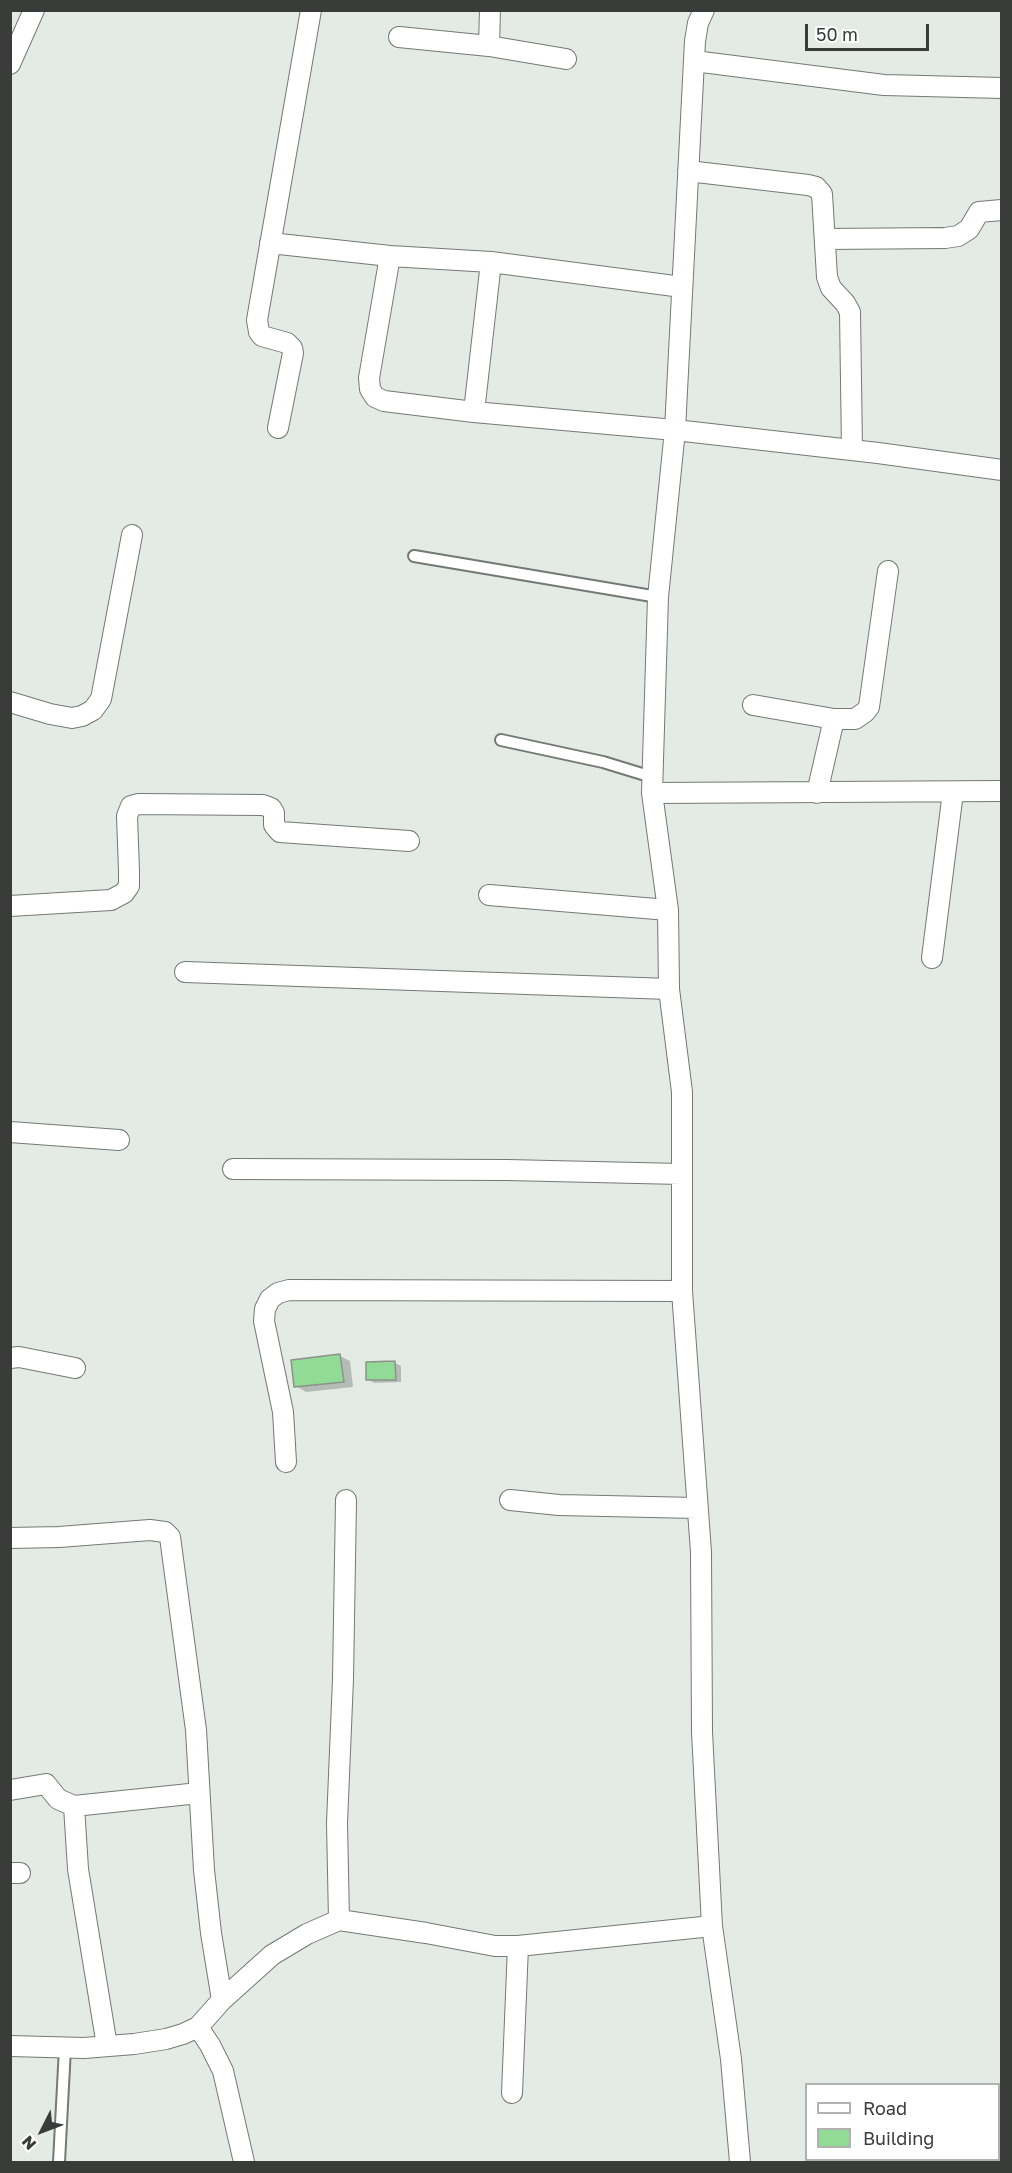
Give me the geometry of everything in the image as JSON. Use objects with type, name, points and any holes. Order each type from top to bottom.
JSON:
[{"type":"street","points":[[10,64],[34,10]]},
{"type":"street","points":[[278,428],[293,353],[287,343],[262,336],[257,320],[311,10]]},
{"type":"street","points":[[489,46],[490,10]]},
{"type":"street","points":[[704,10],[698,23],[694,62],[675,430],[658,597],[652,785],[668,910],[669,989],[682,1092],[682,1291],[701,1552],[702,1731],[712,1926],[731,2059],[740,2163]]},
{"type":"street","points":[[399,37],[489,46],[566,59]]},
{"type":"street","points":[[694,62],[884,85],[1002,88]]},
{"type":"street","points":[[688,171],[816,187],[822,194],[827,277],[831,288],[850,312],[852,450]]},
{"type":"street","points":[[825,239],[952,237],[964,234],[979,212],[1002,210]]},
{"type":"street","points":[[270,243],[390,256],[491,262],[682,287]]},
{"type":"street","points":[[390,256],[369,378],[370,389],[375,397],[384,401],[474,412],[675,430],[1002,470]]},
{"type":"street","points":[[474,412],[491,262]]},
{"type":"street","points":[[10,702],[72,718],[93,710],[101,699],[132,535]]},
{"type":"street","points":[[753,705],[834,719],[855,719],[865,712],[869,707],[888,571]]},
{"type":"street","points":[[817,793],[834,719]]},
{"type":"street","points":[[652,785],[817,793],[1002,791]]},
{"type":"street","points":[[932,958],[953,792]]},
{"type":"street","points":[[10,906],[111,900],[124,893],[129,886],[127,816],[131,806],[138,804],[263,805],[271,807],[274,813],[274,825],[280,832],[409,841]]},
{"type":"street","points":[[489,895],[668,910]]},
{"type":"street","points":[[185,972],[669,989]]},
{"type":"street","points":[[10,1132],[119,1140]]},
{"type":"street","points":[[233,1170],[507,1170],[681,1174]]},
{"type":"street","points":[[286,1462],[283,1412],[264,1321],[265,1309],[270,1299],[278,1293],[289,1290],[682,1291]]},
{"type":"street","points":[[10,1358],[19,1357],[75,1368]]},
{"type":"street","points":[[339,1920],[337,1823],[344,1679],[346,1500]]},
{"type":"street","points":[[510,1500],[559,1505],[697,1508]]},
{"type":"street","points":[[10,1538],[150,1530],[165,1532],[170,1538],[196,1730],[206,1891],[222,2000]]},
{"type":"street","points":[[10,1790],[46,1784],[58,1799],[74,1806],[200,1793]]},
{"type":"street","points":[[74,1806],[78,1869],[107,2046]]},
{"type":"street","points":[[10,2046],[64,2048],[107,2046],[166,2039],[198,2027],[222,2000],[272,1955],[307,1934],[339,1920],[426,1933],[495,1947],[712,1926]]},
{"type":"street","points":[[512,2093],[518,1946]]},
{"type":"street","points":[[198,2027],[223,2071],[244,2163]]},
{"type":"lane","points":[[414,556],[658,597]]},
{"type":"lane","points":[[501,740],[603,762],[652,785]]},
{"type":"lane","points":[[58,2163],[64,2048]]},
{"type":"building","points":[[340,1354],[344,1382],[294,1387],[291,1360]]},
{"type":"building","points":[[395,1361],[396,1380],[366,1380],[366,1362]]}]
